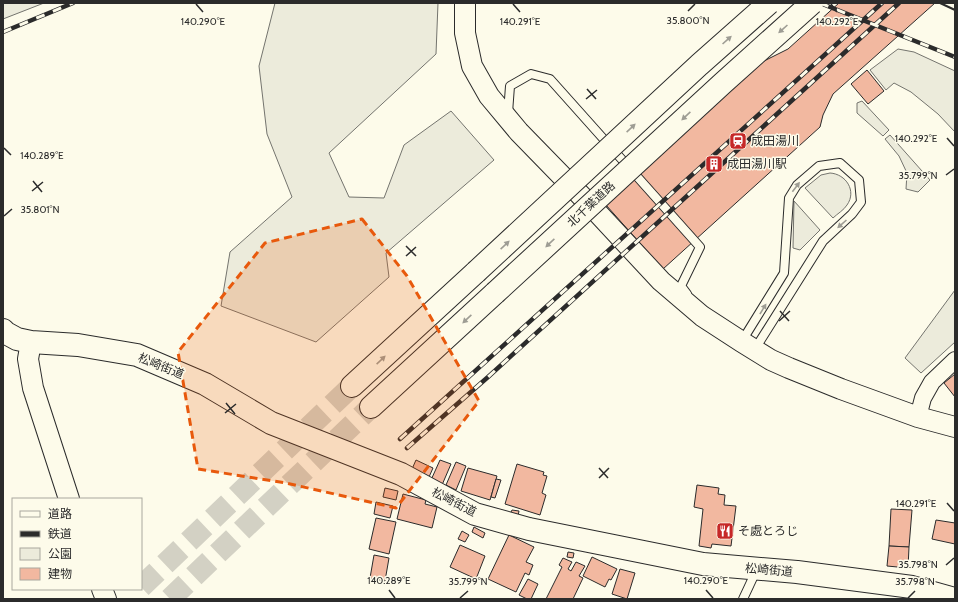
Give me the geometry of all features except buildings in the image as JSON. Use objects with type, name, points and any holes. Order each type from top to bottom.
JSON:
[{"type":"main road","points":[[352,386],[699,65],[769,3]]},
{"type":"main road","name":"北千葉道路","points":[[372,408],[717,88],[812,3]]},
{"type":"main road","name":"松崎街道","points":[[3,330],[17,339],[31,342],[78,345],[137,355],[205,384],[271,423],[401,474],[475,514],[529,529],[703,564],[797,572],[912,587],[955,598]]},
{"type":"street","points":[[464,3],[465,33],[472,66],[489,96],[519,132],[594,209],[661,282],[702,316],[771,360],[841,389],[918,417],[955,427]]},
{"type":"street","points":[[31,342],[28,359],[34,388],[69,498]]},
{"type":"street","points":[[918,417],[923,398],[932,382],[955,360]]},
{"type":"lane","points":[[507,118],[510,86],[531,74],[550,79],[700,247],[681,286],[702,316]]},
{"type":"lane","points":[[840,163],[859,180],[861,202],[852,214],[823,241],[748,346],[784,273],[788,198],[797,185],[819,166],[840,163]]},
{"type":"lane","points":[[742,599],[757,568]]},
{"type":"highlighted area","points":[[362,219],[407,276],[479,401],[396,508],[286,483],[198,469],[178,352],[265,243]]},
{"type":"green space","points":[[3,3],[44,3],[3,19]]},
{"type":"green space","points":[[275,3],[438,3],[436,54],[329,153],[349,197],[384,198],[404,145],[451,111],[494,160],[386,253],[389,277],[316,342],[221,306],[230,252],[292,197],[267,134],[259,66]]},
{"type":"green space","points":[[898,49],[914,52],[955,71],[955,132],[938,114],[911,92],[894,83],[886,90],[870,70]]},
{"type":"green space","points":[[862,101],[889,130],[883,136],[857,113],[857,103]]},
{"type":"green space","points":[[890,135],[930,180],[918,192],[906,189],[907,173],[899,156],[885,139]]},
{"type":"green space","points":[[830,173],[841,176],[845,180],[851,194],[850,200],[846,207],[833,218],[805,188],[821,175]]},
{"type":"green space","points":[[794,201],[820,230],[800,250],[793,248]]},
{"type":"green space","points":[[955,290],[955,342],[921,373],[905,358]]},
{"type":"tunnel","points":[[142,586],[352,386]]},
{"type":"tunnel","points":[[170,599],[371,407]]},
{"type":"railway","points":[[3,32],[73,3]]},
{"type":"railway","points":[[820,3],[955,57]]},
{"type":"railway","points":[[400,439],[882,3]]},
{"type":"railway","points":[[407,448],[488,377],[899,3]]},
{"type":"wall","points":[[940,3],[955,10]]},
{"type":"place","name":"成田湯川","points":[[738,141]]},
{"type":"place","name":"成田湯川駅","points":[[714,164]]},
{"type":"place","name":"そ處とろじ","points":[[725,531]]}]
